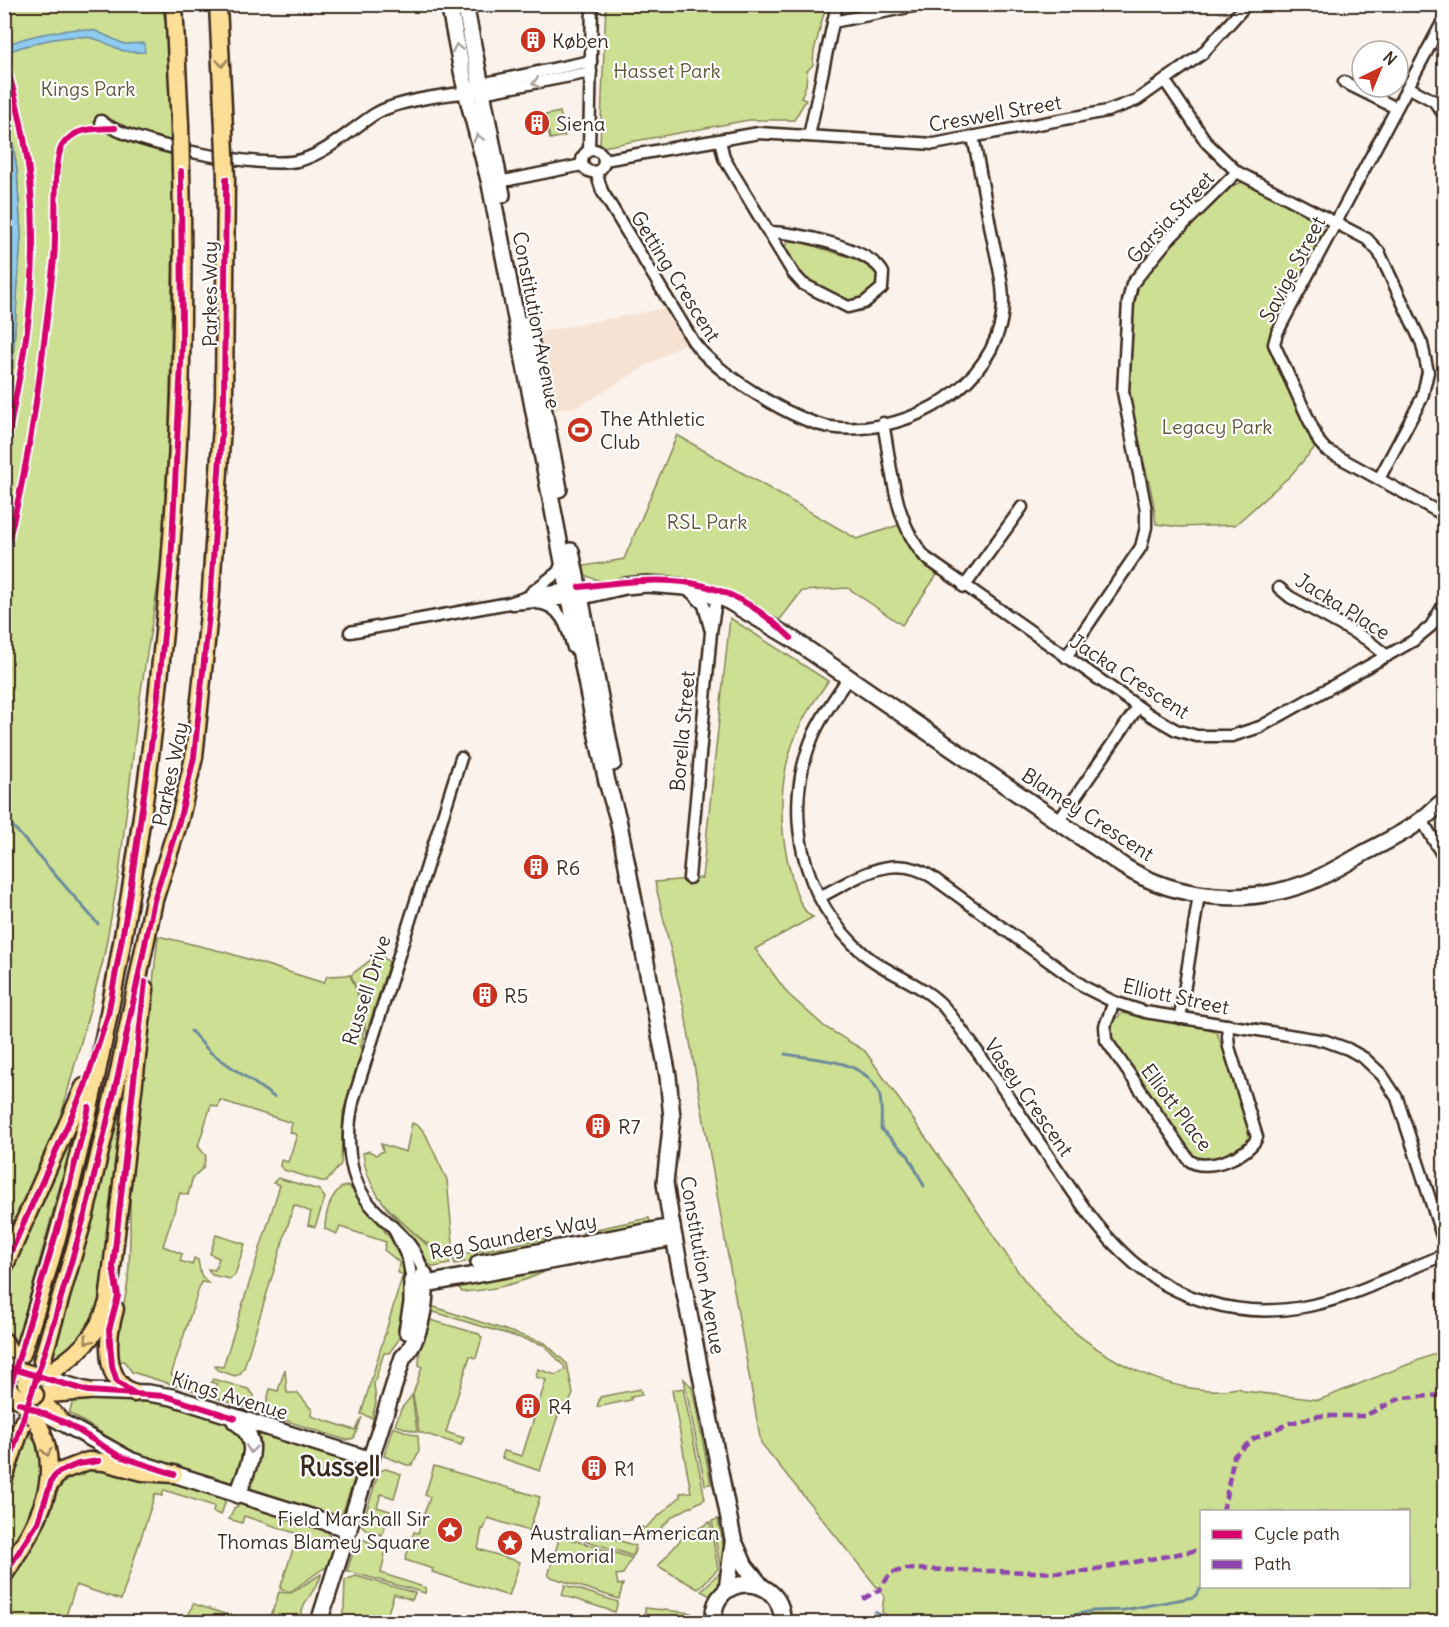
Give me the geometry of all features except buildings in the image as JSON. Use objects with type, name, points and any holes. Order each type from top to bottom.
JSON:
[{"type":"main road","name":"Parkes Way","points":[[4,1478],[23,1385],[108,1015],[141,822],[157,704],[171,564],[182,353],[180,125],[174,4]]},
{"type":"main road","name":"Parkes Way","points":[[23,1385],[87,1203],[118,1077],[153,900],[186,796],[194,757],[203,682],[224,397],[226,179],[218,4]]},
{"type":"main road","points":[[23,1385],[69,1361],[99,1325],[108,1302],[142,1015],[148,928]]},
{"type":"main road","points":[[4,1267],[74,1116],[108,1015]]},
{"type":"main road","points":[[113,1267],[118,1296],[110,1330],[112,1366],[117,1382],[134,1393]]},
{"type":"main road","points":[[23,1385],[88,1391]]},
{"type":"main road","points":[[23,1385],[59,1419]]},
{"type":"main road","points":[[4,1575],[38,1522],[48,1486],[48,1453],[23,1385]]},
{"type":"main road","points":[[48,1486],[59,1472],[88,1461],[104,1462],[143,1472],[174,1474]]},
{"type":"street","name":"Constitution Avenue","points":[[449,4],[466,91],[490,184],[574,593],[616,782],[618,819]]},
{"type":"street","name":"Constitution Avenue","points":[[465,4],[499,182],[562,552],[574,593],[585,676],[607,782],[618,819],[670,1086],[672,1124],[665,1183],[733,1539],[745,1566],[796,1623]]},
{"type":"street","points":[[589,150],[599,152],[604,160],[602,169],[596,172],[586,171],[582,165],[584,154],[589,150],[592,4]]},
{"type":"street","points":[[809,136],[837,4]]},
{"type":"street","points":[[833,21],[924,4]]},
{"type":"street","name":"Creswell Street","points":[[604,160],[762,133],[922,144],[973,137],[1107,111],[1137,100],[1202,54],[1247,4]]},
{"type":"street","name":"Savige Street","points":[[1410,83],[1444,19]]},
{"type":"street","points":[[102,121],[156,145],[279,163],[302,160],[318,153],[378,112],[399,105],[591,67]]},
{"type":"street","points":[[1165,81],[1207,143],[1238,172],[1367,239],[1379,252],[1422,344],[1428,372],[1422,398],[1378,479]]},
{"type":"street","points":[[1344,82],[1396,108]]},
{"type":"street","points":[[1410,88],[1434,101],[1444,115]]},
{"type":"street","name":"Savige Street","points":[[1401,99],[1277,333],[1274,344],[1319,442],[1326,450],[1444,515]]},
{"type":"street","name":"Getting Crescent","points":[[596,172],[602,190],[615,212],[693,341],[710,362],[729,377],[811,422],[842,428],[916,416],[947,398],[983,363],[999,331],[1003,292],[973,137]]},
{"type":"street","points":[[720,140],[724,158],[769,232],[798,279],[840,305],[856,307],[876,296],[882,288],[883,273],[870,258],[798,234],[769,232]]},
{"type":"street","points":[[499,182],[582,165]]},
{"type":"street","name":"Garsia Street","points":[[1066,657],[1141,547],[1146,527],[1146,510],[1122,392],[1128,302],[1132,284],[1167,241],[1238,172]]},
{"type":"street","name":"Jacka Crescent","points":[[883,423],[899,508],[907,530],[928,561],[1138,707],[1165,725],[1187,734],[1205,737],[1232,736],[1260,728],[1425,632],[1444,604]]},
{"type":"street","points":[[964,587],[1022,507]]},
{"type":"street","points":[[509,603],[523,597],[558,572],[562,552]]},
{"type":"street","name":"Blamey Crescent","points":[[574,593],[653,579],[689,582],[718,592],[792,638],[1132,871],[1163,885],[1199,894],[1250,896],[1298,886],[1326,874],[1422,820],[1444,812]]},
{"type":"street","name":"Blamey Crescent","points":[[574,593],[636,584],[718,592]]},
{"type":"street","points":[[685,587],[704,605],[711,632]]},
{"type":"street","name":"Jacka Place","points":[[1279,588],[1290,597],[1372,642],[1387,656]]},
{"type":"street","name":"Borella Street","points":[[689,878],[711,632],[718,592]]},
{"type":"street","points":[[523,597],[574,593]]},
{"type":"street","points":[[536,603],[574,593]]},
{"type":"street","points":[[350,632],[509,603],[536,603],[552,607],[559,614],[569,633],[577,663],[585,676]]},
{"type":"street","name":"Vasey Crescent","points":[[849,677],[815,731],[803,765],[798,814],[801,846],[810,877],[833,920],[858,949],[885,969],[928,993],[944,1008],[1100,1228],[1129,1259],[1163,1283],[1193,1298],[1222,1306],[1254,1310],[1283,1310],[1332,1300],[1444,1256]]},
{"type":"street","points":[[1058,822],[1138,707]]},
{"type":"street","name":"Russell Drive","points":[[319,1623],[403,1357],[402,1345],[421,1280],[408,1259],[393,1226],[369,1202],[356,1177],[349,1150],[349,1120],[461,758]]},
{"type":"street","name":"Blamey Crescent","points":[[1422,820],[1444,801]]},
{"type":"street","points":[[1422,820],[1444,858]]},
{"type":"street","name":"Elliott Street","points":[[820,897],[881,867],[898,865],[915,868],[932,877],[1086,988],[1114,1002],[1145,1012],[1337,1044],[1360,1056],[1380,1072],[1399,1102],[1444,1242]]},
{"type":"street","points":[[1180,1018],[1199,894]]},
{"type":"street","name":"Elliott Place","points":[[1114,1002],[1104,1030],[1107,1042],[1188,1158],[1200,1166],[1212,1165],[1247,1150],[1257,1138],[1257,1130],[1229,1047],[1227,1025]]},
{"type":"street","name":"Reg Saunders Way","points":[[421,1280],[673,1232]]},
{"type":"street","name":"Kings Avenue","points":[[88,1391],[172,1397],[371,1460]]},
{"type":"street","points":[[225,1414],[245,1428],[253,1443],[238,1495]]},
{"type":"street","points":[[59,1419],[119,1455],[349,1529]]},
{"type":"street","name":"Constitution Avenue","points":[[727,1590],[733,1539]]},
{"type":"street","points":[[712,1619],[717,1603],[727,1590],[746,1584],[762,1587]]},
{"type":"street","points":[[778,1603],[782,1623]]},
{"type":"shaded area","points":[[666,308],[686,342],[580,406],[549,412],[534,333]]},
{"type":"green space","name":"Kings Park","points":[[5,5],[162,5],[170,46],[174,178],[169,436],[160,572],[140,697],[119,874],[103,961],[59,1123],[5,1249],[4,435],[11,390],[21,235],[17,171],[5,85]]},
{"type":"green space","name":"Hasset Park","points":[[606,5],[826,5],[814,51],[813,65],[807,71],[806,85],[801,98],[806,100],[794,120],[749,120],[603,147],[600,143]]},
{"type":"green space","points":[[560,112],[565,136],[550,139],[545,115]]},
{"type":"green space","name":"Legacy Park","points":[[1243,182],[1314,219],[1322,228],[1323,236],[1272,350],[1316,446],[1290,476],[1235,525],[1180,527],[1156,524],[1129,399],[1128,360],[1134,294],[1140,281],[1163,252],[1234,185]]},
{"type":"green space","points":[[794,240],[869,263],[877,275],[876,289],[849,303],[819,288],[798,270],[785,250],[786,244]]},
{"type":"green space","name":"RSL Park","points":[[677,435],[857,539],[899,525],[914,552],[937,575],[902,625],[848,588],[802,591],[778,622],[736,596],[690,579],[647,575],[614,580],[593,579],[579,567],[624,559]]},
{"type":"green space","points":[[730,618],[828,681],[794,739],[788,758],[782,798],[784,838],[793,883],[802,906],[813,917],[755,949],[788,994],[825,1027],[865,1051],[1028,1285],[1079,1336],[1104,1353],[1157,1379],[1185,1387],[1212,1390],[1239,1388],[1244,1391],[1319,1400],[1444,1350],[1444,1443],[1441,1445],[1444,1453],[1444,1511],[1437,1520],[1444,1532],[1444,1622],[897,1622],[882,1612],[884,1596],[761,1443],[684,1008],[655,882],[702,878]]},
{"type":"green space","points":[[158,936],[225,952],[324,983],[327,976],[350,975],[360,1001],[364,1028],[361,1047],[363,1048],[343,1112],[341,1164],[327,1181],[284,1170],[280,1166],[281,1160],[288,1162],[297,1135],[290,1132],[292,1123],[220,1100],[218,1107],[211,1105],[198,1146],[206,1156],[203,1168],[193,1177],[188,1195],[180,1193],[163,1246],[182,1254],[180,1261],[192,1265],[194,1258],[198,1260],[201,1275],[208,1283],[201,1282],[171,1375],[179,1378],[177,1386],[132,1372],[124,1361],[118,1362],[117,1351],[117,1332],[128,1277],[130,1199]]},
{"type":"green space","points":[[383,957],[389,962],[366,1034],[362,1005],[351,975],[373,958]]},
{"type":"green space","points":[[1123,1013],[1208,1028],[1217,1033],[1253,1132],[1242,1148],[1215,1161],[1207,1162],[1194,1158],[1108,1035],[1112,1021]]},
{"type":"green space","points":[[123,1087],[127,1088],[106,1283],[97,1317],[65,1355],[62,1352],[52,1359],[88,1233]]},
{"type":"green space","points":[[412,1123],[420,1127],[426,1135],[447,1180],[453,1243],[447,1253],[420,1238],[384,1204],[370,1181],[366,1169],[363,1153],[369,1151],[376,1155],[383,1151],[381,1144],[406,1152]]},
{"type":"green space","points":[[68,1141],[72,1142],[16,1347],[11,1335],[7,1336],[5,1329],[4,1282]]},
{"type":"green space","points":[[278,1178],[319,1190],[325,1198],[315,1227],[308,1225],[311,1212],[294,1205],[244,1368],[240,1374],[235,1376],[217,1370],[215,1366],[223,1367],[280,1185],[273,1183]]},
{"type":"green space","points":[[349,1186],[395,1244],[408,1275],[406,1319],[398,1341],[389,1353],[384,1353],[374,1383],[376,1403],[372,1418],[361,1414],[403,1274],[398,1273],[399,1262],[384,1250],[386,1242],[340,1227],[337,1234],[325,1229],[326,1216],[334,1195],[343,1187]]},
{"type":"green space","points":[[385,1206],[428,1246],[447,1255],[450,1264],[434,1267],[428,1264],[414,1239]]},
{"type":"green space","points":[[649,1218],[651,1226],[581,1239],[583,1232]]},
{"type":"green space","points":[[216,1235],[245,1244],[235,1275],[230,1279],[212,1275],[208,1269],[215,1270],[219,1258],[210,1254]]},
{"type":"green space","points":[[547,1238],[538,1248],[455,1264],[452,1256]]},
{"type":"green space","points":[[552,1268],[520,1282],[486,1290],[462,1292],[457,1285]]},
{"type":"green space","points":[[431,1306],[545,1343],[567,1364],[573,1394],[566,1410],[560,1409],[540,1471],[502,1458],[504,1451],[522,1456],[546,1380],[536,1377],[538,1369],[556,1375],[565,1370],[564,1366],[544,1345],[434,1312]]},
{"type":"green space","points":[[427,1319],[479,1334],[482,1338],[476,1358],[470,1356],[446,1432],[464,1438],[461,1445],[419,1432],[413,1394],[422,1367],[419,1365],[420,1343]]},
{"type":"green space","points":[[285,1369],[287,1393],[298,1393],[312,1410],[311,1416],[355,1430],[362,1417],[354,1438],[346,1440],[268,1415],[266,1405],[270,1389],[278,1391]]},
{"type":"green space","points":[[182,1379],[215,1390],[217,1384],[211,1382],[213,1379],[248,1389],[254,1395],[253,1403],[248,1408],[179,1386]]},
{"type":"green space","points":[[684,1379],[692,1387],[711,1484],[705,1485]]},
{"type":"green space","points":[[683,1388],[705,1499],[673,1516],[651,1538],[639,1534],[641,1527],[645,1528],[680,1497],[680,1493],[691,1492],[672,1390]]},
{"type":"green space","points":[[640,1389],[642,1395],[631,1397],[631,1400],[597,1407],[600,1397]]},
{"type":"green space","points":[[412,1395],[417,1432],[395,1425],[401,1409]]},
{"type":"green space","points":[[74,1398],[151,1398],[191,1409],[238,1428],[249,1441],[234,1487],[141,1457],[69,1413]]},
{"type":"green space","points":[[393,1427],[418,1436],[419,1451],[412,1465],[384,1456]]},
{"type":"green space","points":[[29,1430],[34,1441],[38,1440],[41,1460],[39,1491],[30,1518],[5,1563],[5,1503]]},
{"type":"green space","points":[[256,1431],[353,1462],[356,1474],[342,1514],[333,1519],[245,1492],[257,1438]]},
{"type":"green space","name":"Field Marshall Sir Thomas Blamey Square","points":[[434,1466],[540,1497],[529,1531],[488,1518],[482,1529],[478,1549],[520,1562],[509,1596],[432,1572],[433,1569],[405,1560],[414,1532],[418,1533],[430,1497],[425,1495]]},
{"type":"green space","points":[[89,1467],[153,1481],[175,1482],[223,1497],[225,1503],[221,1515],[213,1512],[214,1506],[164,1490],[162,1496],[155,1494],[121,1600],[76,1585],[64,1622],[5,1622],[5,1589],[44,1528],[59,1488],[78,1470],[81,1476],[84,1474],[82,1469]]},
{"type":"green space","points":[[386,1469],[401,1474],[394,1498],[381,1494],[377,1507],[390,1511],[382,1535],[365,1529],[362,1525],[379,1471]]},
{"type":"green space","points":[[244,1502],[327,1530],[334,1547],[327,1569],[324,1568],[290,1592],[280,1589],[298,1534],[244,1516],[242,1523],[229,1519],[234,1508]]},
{"type":"green space","points":[[718,1519],[725,1568],[719,1587],[712,1597],[701,1591],[721,1571],[712,1521]]},
{"type":"green space","points":[[710,1522],[718,1569],[698,1589],[658,1566],[682,1538]]},
{"type":"green space","points":[[584,1529],[636,1546],[633,1556],[581,1539]]},
{"type":"green space","points":[[560,1536],[632,1558],[623,1574],[616,1575],[618,1585],[623,1584],[619,1599],[548,1576]]},
{"type":"green space","points":[[362,1539],[386,1549],[381,1573],[426,1588],[425,1593],[347,1571],[357,1540]]},
{"type":"green space","points":[[321,1574],[303,1608],[301,1622],[269,1622],[279,1592],[291,1593]]},
{"type":"green space","points":[[356,1576],[415,1593],[412,1600],[394,1594],[385,1622],[340,1622],[344,1608],[345,1580]]},
{"type":"green space","points":[[565,1585],[618,1602],[615,1612],[562,1595]]},
{"type":"green space","points":[[194,1604],[250,1622],[186,1622]]},
{"type":"green space","points":[[645,1608],[691,1613],[691,1622],[645,1622]]},
{"type":"water","points":[[78,29],[96,31],[124,44],[144,43],[145,52],[127,52],[100,40],[71,37],[47,40],[5,53],[5,45],[14,42],[41,34]]},
{"type":"water","points":[[5,85],[17,171],[21,235],[11,390],[5,435]]},
{"type":"waterway","points":[[4,816],[98,924]]},
{"type":"waterway","points":[[191,1031],[210,1052],[274,1097]]},
{"type":"waterway","points":[[785,1054],[837,1062],[850,1066],[871,1080],[881,1099],[881,1129],[908,1155],[924,1186]]},
{"type":"waterway","points":[[1059,1622],[1069,1616],[1092,1611],[1124,1610],[1194,1597],[1201,1588]]},
{"type":"waterway","points":[[875,1612],[893,1622]]},
{"type":"tunnel","points":[[4,1407],[21,1357]]},
{"type":"marked path","points":[[1223,1510],[1234,1456],[1253,1439],[1290,1423],[1319,1416],[1364,1416],[1401,1398],[1444,1395]]},
{"type":"marked path","points":[[863,1599],[879,1590],[891,1573],[906,1569],[1075,1573],[1200,1549]]},
{"type":"cycle path","points":[[4,58],[21,122],[33,216],[32,280],[27,333],[4,467]]},
{"type":"cycle path","points":[[4,556],[22,483],[40,372],[55,248],[59,155],[67,140],[79,132],[115,128]]},
{"type":"cycle path","points":[[4,1267],[85,1086],[108,1015],[128,905],[157,704],[171,564],[182,343],[181,171]]},
{"type":"cycle path","points":[[4,1478],[49,1339],[85,1214],[118,1076],[154,900],[180,818],[194,757],[210,604],[224,397],[226,179]]},
{"type":"cycle path","points":[[579,587],[640,581],[692,583],[741,600],[791,638]]},
{"type":"cycle path","points":[[134,1393],[117,1382],[112,1366],[109,1330],[118,1296],[113,1267],[145,982]]},
{"type":"cycle path","points":[[4,1407],[64,1207],[89,1107]]},
{"type":"cycle path","points":[[4,1366],[88,1391],[165,1396],[235,1418]]},
{"type":"cycle path","points":[[19,1403],[68,1424],[119,1456],[174,1474]]},
{"type":"cycle path","points":[[4,1575],[38,1522],[52,1479],[59,1472],[78,1464],[99,1461]]},
{"type":"place","name":"Køben","points":[[533,40]]},
{"type":"place","name":"Siena","points":[[537,123]]},
{"type":"place","name":"The Athletic Club","points":[[580,430]]},
{"type":"place","name":"R6","points":[[536,867]]},
{"type":"place","name":"R5","points":[[485,995]]},
{"type":"place","name":"R7","points":[[598,1126]]},
{"type":"place","name":"R4","points":[[528,1406]]},
{"type":"place","name":"R1","points":[[594,1468]]},
{"type":"place","name":"Field Marshall Sir Thomas Blamey Square","points":[[450,1530]]},
{"type":"place","name":"Australian–American Memorial","points":[[510,1543]]},
{"type":"district","name":"Russell","points":[[340,1466]]}]
